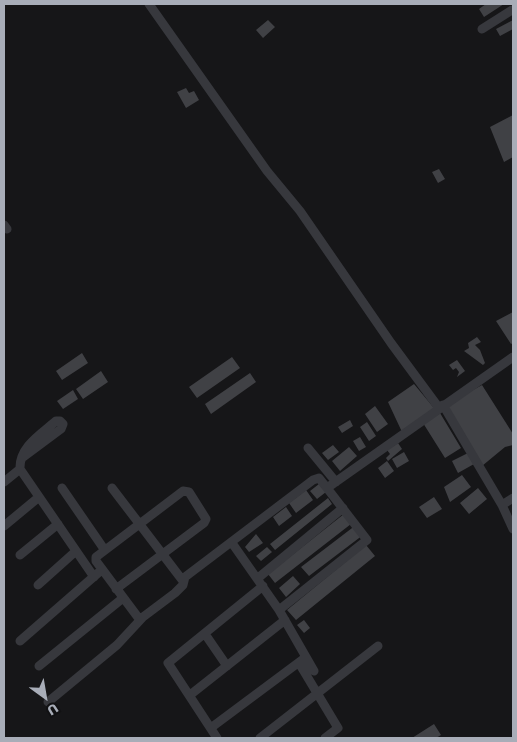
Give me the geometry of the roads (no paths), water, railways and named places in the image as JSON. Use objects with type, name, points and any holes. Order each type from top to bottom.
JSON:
[{"type":"street","points":[[149,4],[267,171],[300,211],[397,351],[441,406],[502,505],[513,529]]},
{"type":"street","points":[[482,29],[512,8]]},
{"type":"street","points":[[327,488],[513,357]]},
{"type":"street","points":[[4,482],[20,470],[22,458],[29,445],[56,421],[60,421],[63,424],[61,429],[22,458]]},
{"type":"street","points":[[308,448],[336,482]]},
{"type":"street","points":[[20,470],[94,577]]},
{"type":"street","points":[[48,702],[117,645],[140,620],[175,593],[183,585],[183,581],[313,480],[319,478],[367,540],[279,610]]},
{"type":"street","points":[[62,488],[104,548]]},
{"type":"street","points":[[112,488],[183,581]]},
{"type":"street","points":[[116,589],[206,521],[189,492],[183,491],[104,548],[96,556],[96,561],[116,589],[140,620]]},
{"type":"street","points":[[4,526],[39,497]]},
{"type":"street","points":[[502,505],[513,498]]},
{"type":"street","points":[[258,578],[343,508]]},
{"type":"street","points":[[20,555],[58,524]]},
{"type":"street","points":[[232,542],[264,586],[285,620],[318,694],[338,728],[325,738]]},
{"type":"street","points":[[38,585],[76,551]]},
{"type":"street","points":[[20,641],[102,569]]},
{"type":"street","points":[[218,738],[168,664],[264,586]]},
{"type":"street","points":[[39,666],[123,598]]},
{"type":"street","points":[[190,695],[285,620]]},
{"type":"street","points":[[205,634],[227,666]]},
{"type":"street","points":[[260,738],[378,646]]},
{"type":"street","points":[[302,660],[314,671]]},
{"type":"street","points":[[212,727],[302,660]]}]
